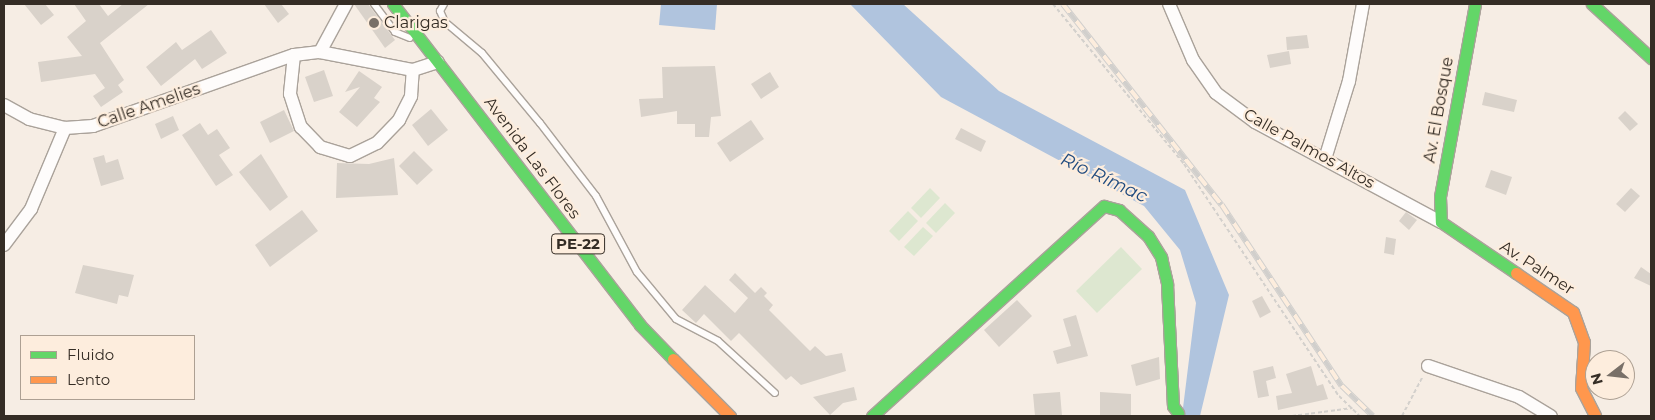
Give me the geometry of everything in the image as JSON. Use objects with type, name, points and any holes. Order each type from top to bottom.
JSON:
[{"type":"main road","name":"Avenida Las Flores","points":[[393,4],[640,325],[730,416]]},
{"type":"main road","name":"Av. El Bosque","points":[[1441,222],[1440,197],[1475,4]]},
{"type":"main road","points":[[1592,4],[1651,58]]},
{"type":"main road","points":[[872,416],[1104,206],[1119,210],[1148,236],[1161,257],[1167,284],[1173,406],[1178,413]]},
{"type":"main road","name":"Av. Palmer","points":[[1441,222],[1573,312],[1584,342],[1581,388],[1595,416]]},
{"type":"street","points":[[320,52],[346,4]]},
{"type":"street","name":"Calle Palmos Altos","points":[[1169,4],[1193,60],[1216,93],[1255,122],[1441,222]]},
{"type":"street","points":[[1325,159],[1349,81],[1363,4]]},
{"type":"street","points":[[413,70],[411,96],[399,120],[377,143],[350,156],[320,147],[301,127],[290,94],[294,55],[320,52],[413,70],[438,62]]},
{"type":"street","name":"Calle Amelies","points":[[4,105],[29,119],[65,128],[94,126],[294,55]]},
{"type":"street","points":[[4,245],[31,209],[65,128]]},
{"type":"street","points":[[1428,366],[1519,397],[1551,416]]},
{"type":"lane","points":[[374,4],[395,32],[421,40]]},
{"type":"lane","points":[[444,4],[440,11],[444,22],[482,53],[545,130],[596,196],[637,272],[676,319],[718,341],[775,393]]},
{"type":"path","points":[[1053,4],[1184,164],[1339,396],[1360,416]]},
{"type":"path","points":[[1402,416],[1428,366]]},
{"type":"path","points":[[1292,416],[1352,408]]},
{"type":"green space","points":[[930,188],[940,198],[921,218],[911,208]]},
{"type":"green space","points":[[945,203],[955,213],[936,233],[926,223]]},
{"type":"green space","points":[[908,211],[918,221],[899,241],[889,231]]},
{"type":"green space","points":[[923,227],[933,236],[914,256],[904,247]]},
{"type":"green space","points":[[1121,247],[1142,269],[1097,313],[1076,291]]},
{"type":"water","points":[[661,4],[717,4],[715,30],[659,25]]},
{"type":"water","name":"Río Rímac","points":[[850,4],[903,4],[999,91],[1185,190],[1229,295],[1200,416],[1182,416],[1196,303],[1180,250],[1144,206],[941,97]]},
{"type":"building","points":[[24,4],[45,4],[54,15],[41,25]]},
{"type":"building","points":[[74,4],[99,4],[108,16],[123,4],[149,4],[100,43],[124,80],[118,85],[123,92],[101,107],[93,96],[105,88],[95,74],[41,82],[38,62],[82,56],[67,37],[86,21]]},
{"type":"building","points":[[264,4],[281,4],[289,14],[278,23]]},
{"type":"building","name":"Clarigas","points":[[354,4],[368,4],[395,40],[385,48]]},
{"type":"building","points":[[211,30],[227,53],[202,69],[195,59],[161,86],[146,67],[176,42],[182,50]]},
{"type":"building","points":[[1307,35],[1309,48],[1287,50],[1286,37]]},
{"type":"building","points":[[1289,51],[1291,64],[1270,68],[1267,55]]},
{"type":"building","points":[[715,66],[721,116],[711,117],[709,137],[695,137],[695,124],[677,124],[677,111],[641,117],[639,99],[663,98],[662,67]]},
{"type":"building","points":[[324,70],[333,96],[314,102],[305,77]]},
{"type":"building","points":[[359,71],[382,87],[374,98],[380,102],[357,127],[339,112],[360,87],[345,92]]},
{"type":"building","points":[[770,72],[779,87],[761,99],[751,84]]},
{"type":"building","points":[[1485,92],[1517,100],[1514,112],[1482,105]]},
{"type":"building","points":[[431,109],[448,130],[428,146],[412,125]]},
{"type":"building","points":[[284,110],[294,131],[270,143],[260,122]]},
{"type":"building","points":[[1625,111],[1638,124],[1630,131],[1618,118]]},
{"type":"building","points":[[173,116],[179,130],[161,139],[155,124]]},
{"type":"building","points":[[751,120],[764,139],[730,162],[717,143]]},
{"type":"building","points":[[200,123],[208,135],[217,129],[230,148],[219,155],[233,175],[216,186],[182,135]]},
{"type":"building","points":[[961,128],[986,141],[981,152],[955,139]]},
{"type":"building","points":[[414,151],[433,170],[417,185],[399,166]]},
{"type":"building","points":[[261,154],[288,197],[270,211],[239,172]]},
{"type":"building","points":[[104,155],[106,163],[118,159],[124,179],[101,186],[93,158]]},
{"type":"building","points":[[394,158],[398,195],[336,198],[337,163],[369,164]]},
{"type":"building","points":[[1491,170],[1512,177],[1506,195],[1485,187]]},
{"type":"building","points":[[1631,188],[1640,196],[1625,212],[1616,204]]},
{"type":"building","points":[[302,210],[318,231],[270,267],[255,245]]},
{"type":"building","points":[[1406,212],[1417,220],[1409,230],[1399,221]]},
{"type":"building","points":[[1386,237],[1396,239],[1394,255],[1384,253]]},
{"type":"building","points":[[83,265],[134,275],[128,297],[119,295],[117,304],[75,293]]},
{"type":"building","points":[[1641,267],[1651,274],[1651,286],[1634,278]]},
{"type":"building","points":[[735,273],[755,293],[761,287],[767,293],[764,296],[773,305],[769,310],[810,351],[815,346],[826,356],[842,353],[846,371],[801,385],[791,376],[786,380],[739,333],[731,341],[704,314],[696,323],[682,310],[705,285],[735,313],[748,298],[729,280]]},
{"type":"building","points":[[1262,296],[1271,312],[1260,318],[1252,301]]},
{"type":"building","points":[[1017,300],[1032,316],[999,347],[984,330]]},
{"type":"building","points":[[1076,315],[1088,356],[1057,364],[1053,351],[1071,346],[1063,319]]},
{"type":"building","points":[[1159,357],[1160,379],[1136,386],[1131,365]]},
{"type":"building","points":[[1273,366],[1276,378],[1266,381],[1269,396],[1258,398],[1253,371]]},
{"type":"building","points":[[1311,366],[1317,386],[1323,384],[1328,399],[1278,410],[1276,396],[1292,393],[1286,374]]},
{"type":"building","points":[[854,387],[857,400],[843,403],[830,415],[813,397]]},
{"type":"building","points":[[1060,392],[1062,416],[1035,416],[1033,394]]},
{"type":"building","points":[[1100,392],[1131,394],[1131,416],[1100,416]]},
{"type":"railway","points":[[1063,4],[1222,205],[1342,386],[1373,416]]},
{"type":"traffic: fast","points":[[393,4],[640,325],[673,359]]},
{"type":"traffic: fast","points":[[1475,4],[1440,197],[1441,222],[1516,273]]},
{"type":"traffic: fast","points":[[1592,4],[1651,58]]},
{"type":"traffic: fast","points":[[872,416],[1104,206],[1119,210],[1148,236],[1161,257],[1167,284],[1173,406],[1178,413]]},
{"type":"traffic: slow","points":[[1516,273],[1573,312],[1584,342],[1581,388],[1595,416]]},
{"type":"traffic: slow","points":[[673,359],[730,416]]},
{"type":"place","name":"Clarigas","points":[[374,23]]}]
